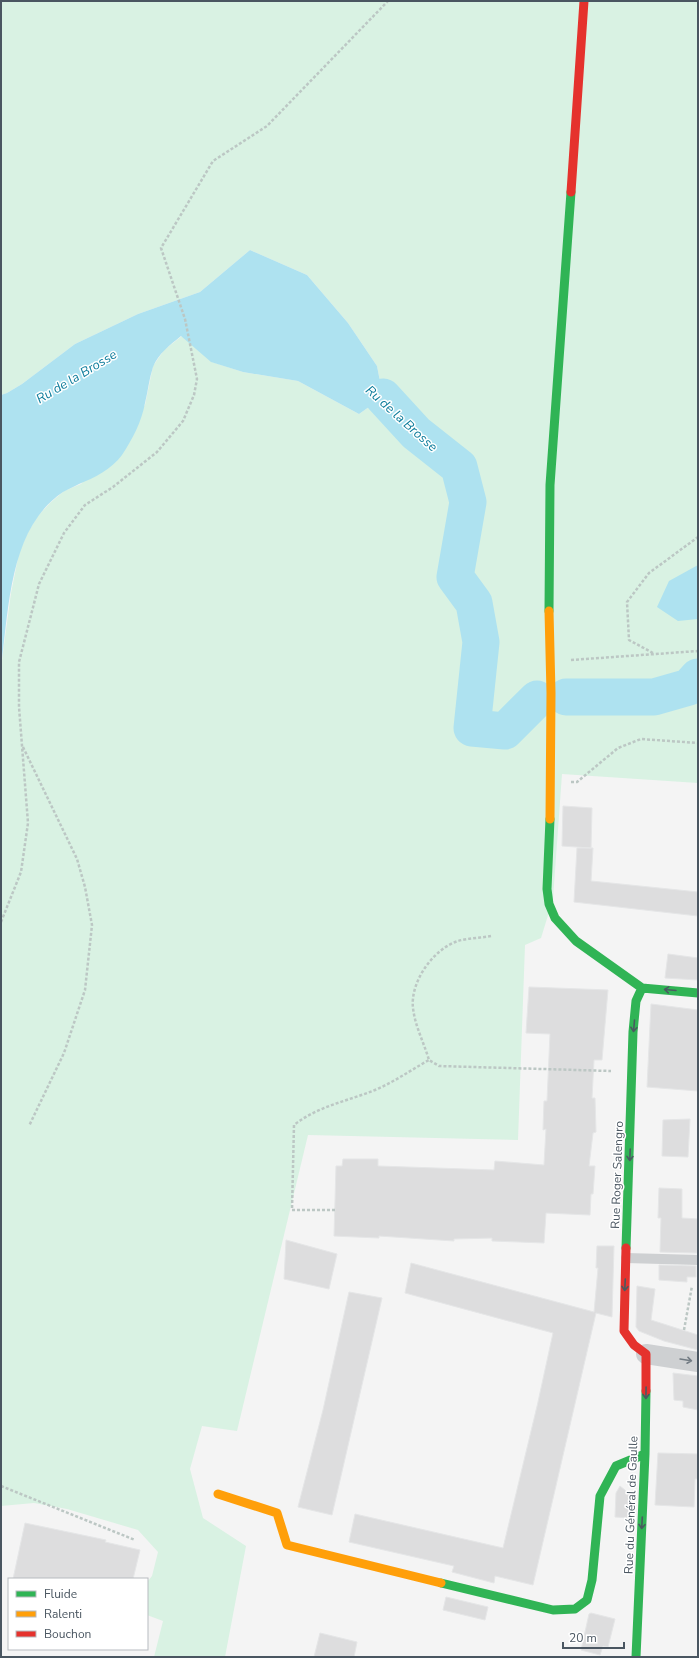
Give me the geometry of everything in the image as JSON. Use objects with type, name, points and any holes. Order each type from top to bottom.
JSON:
[{"type":"main road","points":[[584,1],[550,485],[551,781],[547,889],[555,918],[576,941],[642,988],[698,993]]},
{"type":"main road","name":"Rue Roger Salengro","points":[[642,988],[636,1001],[633,1032],[624,1331],[634,1345],[646,1354]]},
{"type":"main road","name":"Rue du Général de Gaulle","points":[[636,1657],[645,1454],[646,1354]]},
{"type":"main road","points":[[218,1494],[278,1513],[287,1545],[553,1610],[575,1609],[587,1600],[592,1580],[600,1496],[616,1466],[645,1454]]},
{"type":"street","points":[[646,1354],[698,1362]]},
{"type":"lane","points":[[626,1258],[698,1260]]},
{"type":"path","points":[[1,922],[21,872],[28,823],[19,707],[19,662],[39,584],[64,533],[85,505],[113,487],[157,452],[183,422],[194,395],[197,379],[185,319],[161,248],[213,161],[268,126],[388,1]]},
{"type":"path","points":[[653,654],[629,640],[627,602],[649,573],[698,537]]},
{"type":"path","points":[[550,662],[698,651]]},
{"type":"path","points":[[551,781],[577,782],[618,748],[641,739],[698,743]]},
{"type":"path","points":[[22,746],[77,859],[85,887],[92,925],[85,990],[64,1053],[29,1126]]},
{"type":"path","points":[[491,936],[457,941],[444,950],[423,969],[416,983],[413,1007],[419,1032],[429,1060],[439,1066],[616,1072]]},
{"type":"path","points":[[335,1210],[292,1210],[294,1125],[302,1118],[315,1111],[374,1090],[429,1060]]},
{"type":"path","points":[[684,1330],[692,1286]]},
{"type":"path","points":[[1,1486],[135,1540]]},
{"type":"green space","points":[[1,1],[698,1],[698,783],[562,774],[553,899],[541,938],[525,945],[518,1140],[308,1135],[237,1431],[202,1426],[190,1469],[203,1518],[246,1546],[225,1657],[154,1657],[163,1621],[148,1615],[148,1581],[152,1576],[158,1552],[138,1530],[67,1509],[34,1503],[1,1506],[1,667],[11,593],[19,553],[27,534],[37,517],[50,503],[64,491],[81,484],[145,405],[153,366],[164,350],[182,336],[212,362],[243,372],[298,381],[359,414],[383,397],[377,366],[348,323],[307,275],[250,250],[200,292],[138,314],[75,344],[22,384],[1,395]]},
{"type":"water","points":[[250,250],[307,275],[348,323],[377,366],[383,397],[359,414],[298,381],[243,372],[211,362],[181,336],[165,350],[155,362],[150,376],[142,417],[133,437],[122,455],[113,465],[91,479],[63,492],[45,507],[32,526],[22,548],[15,571],[6,620],[1,667],[1,395],[22,384],[75,344],[138,314],[200,292]]},
{"type":"water","points":[[698,565],[698,619],[678,621],[657,607],[669,581]]},
{"type":"building","points":[[563,806],[592,808],[591,848],[562,846]]},
{"type":"building","points":[[577,848],[593,848],[591,881],[698,892],[698,916],[574,902]]},
{"type":"building","points":[[668,954],[698,958],[698,980],[665,978]]},
{"type":"building","points":[[529,987],[608,990],[602,1060],[594,1060],[592,1098],[595,1098],[596,1132],[593,1133],[589,1166],[595,1166],[590,1215],[546,1213],[544,1243],[492,1241],[492,1238],[454,1239],[454,1241],[379,1236],[379,1238],[334,1236],[336,1166],[342,1166],[343,1159],[378,1159],[378,1166],[494,1170],[495,1161],[544,1165],[546,1129],[543,1130],[544,1101],[547,1101],[550,1034],[526,1033]]},
{"type":"building","points":[[651,1004],[698,1010],[698,1091],[647,1087]]},
{"type":"building","points":[[690,1119],[688,1157],[662,1156],[663,1120]]},
{"type":"building","points":[[659,1188],[682,1189],[682,1218],[698,1219],[697,1253],[660,1252],[661,1218],[658,1218]]},
{"type":"building","points":[[286,1240],[337,1254],[329,1289],[284,1279]]},
{"type":"building","points":[[597,1246],[614,1246],[612,1317],[596,1313],[533,1585],[495,1576],[494,1583],[452,1572],[454,1566],[349,1542],[355,1514],[503,1548],[538,1402],[553,1333],[405,1293],[411,1263],[594,1312],[598,1268],[596,1268]]},
{"type":"building","points":[[659,1265],[696,1266],[696,1277],[687,1277],[687,1282],[659,1280]]},
{"type":"building","points":[[637,1286],[655,1289],[651,1320],[698,1335],[698,1350],[664,1341],[639,1331],[636,1327]]},
{"type":"building","points":[[349,1292],[382,1298],[332,1515],[298,1507],[323,1410]]},
{"type":"building","points":[[673,1373],[698,1376],[698,1410],[683,1407],[683,1401],[674,1400]]},
{"type":"building","points":[[658,1453],[698,1454],[698,1479],[695,1479],[694,1507],[655,1505]]},
{"type":"building","points":[[620,1486],[631,1495],[630,1518],[615,1517],[616,1493]]},
{"type":"building","points":[[25,1523],[106,1540],[105,1542],[140,1550],[133,1578],[13,1578]]},
{"type":"building","points":[[446,1597],[488,1607],[485,1620],[443,1610]]},
{"type":"building","points":[[591,1613],[615,1619],[608,1647],[603,1646],[600,1655],[581,1650],[589,1614]]},
{"type":"building","points":[[320,1633],[357,1642],[354,1657],[314,1657]]},
{"type":"waterway","name":"Ru de la Brosse","points":[[383,397],[416,433],[459,467],[468,502],[455,577],[474,603],[481,642],[472,728],[505,731],[537,699]]},
{"type":"waterway","name":"Ru de la Brosse","points":[[566,697],[654,697],[689,687],[698,677]]},
{"type":"traffic: fast","points":[[549,611],[550,485],[571,192]]},
{"type":"traffic: fast","points":[[550,819],[547,889],[549,904],[555,918],[576,941],[642,988],[698,993]]},
{"type":"traffic: fast","points":[[626,1248],[633,1032],[636,1001],[642,988]]},
{"type":"traffic: fast","points":[[636,1657],[645,1454],[646,1391]]},
{"type":"traffic: fast","points":[[441,1583],[553,1610],[575,1609],[587,1600],[592,1580],[600,1496],[616,1466],[645,1454]]},
{"type":"traffic: slow","points":[[549,611],[551,693],[550,819]]},
{"type":"traffic: slow","points":[[218,1494],[277,1513],[287,1545],[441,1583]]},
{"type":"traffic: jam","points":[[571,192],[584,1]]},
{"type":"traffic: jam","points":[[626,1248],[624,1331],[634,1345],[646,1354],[646,1391]]}]
